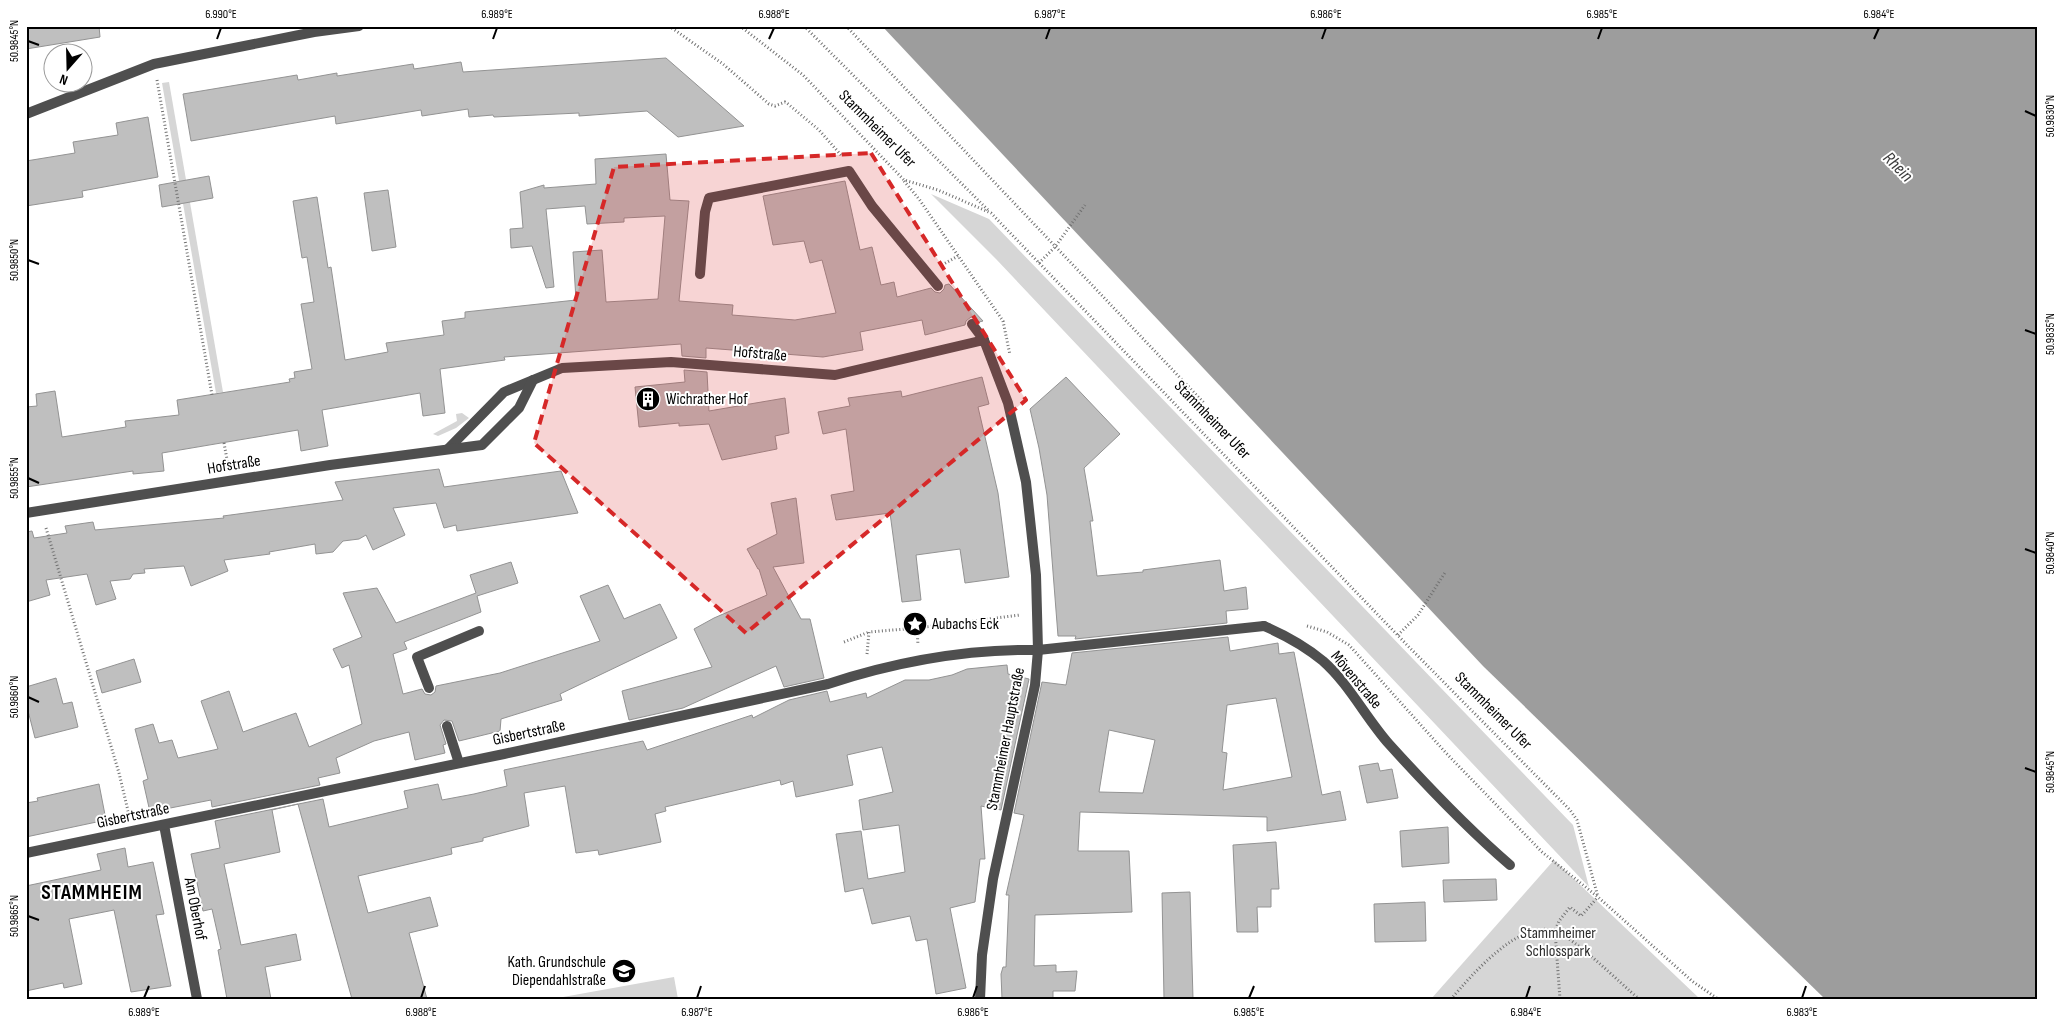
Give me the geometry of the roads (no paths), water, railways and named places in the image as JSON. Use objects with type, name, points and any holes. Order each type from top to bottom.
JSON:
[{"type":"street","points":[[26,114],[154,64],[314,32],[359,26]]},
{"type":"street","points":[[700,274],[709,198],[849,171],[872,206],[938,286]]},
{"type":"street","points":[[972,324],[984,340]]},
{"type":"street","name":"Stammheimer Hauptstraße","points":[[980,999],[986,916],[1035,685],[1038,650],[1036,575],[1026,482],[1008,403],[984,340]]},
{"type":"street","name":"Hofstraße","points":[[448,449],[504,392],[562,368],[671,362],[835,375],[984,340]]},
{"type":"street","name":"Hofstraße","points":[[26,513],[330,465],[482,445],[519,408],[532,380]]},
{"type":"street","name":"Mövenstraße","points":[[1038,650],[1264,626],[1286,635],[1323,661],[1343,683],[1374,726],[1391,745],[1482,840],[1510,865]]},
{"type":"street","points":[[429,688],[418,657],[479,631]]},
{"type":"street","name":"Gisbertstraße","points":[[26,853],[828,684],[865,672],[920,661],[1003,650],[1038,650]]},
{"type":"street","points":[[447,726],[459,763]]},
{"type":"street","name":"Am Oberhof","points":[[164,825],[197,999]]},
{"type":"water","name":"Rhein","points":[[882,26],[2038,26],[2038,999],[1825,999],[1483,666]]},
{"type":"place","name":"Wichrather Hof","points":[[648,399]]},
{"type":"place","name":"Aubachs Eck","points":[[915,624]]},
{"type":"place","name":"Kath. Grundschule Diependahlstraße","points":[[624,971]]},
{"type":"district","name":"STAMMHEIM","points":[[92,892]]},
{"type":"park label","name":"Stammheimer Schlosspark","points":[[1558,942]]}]
